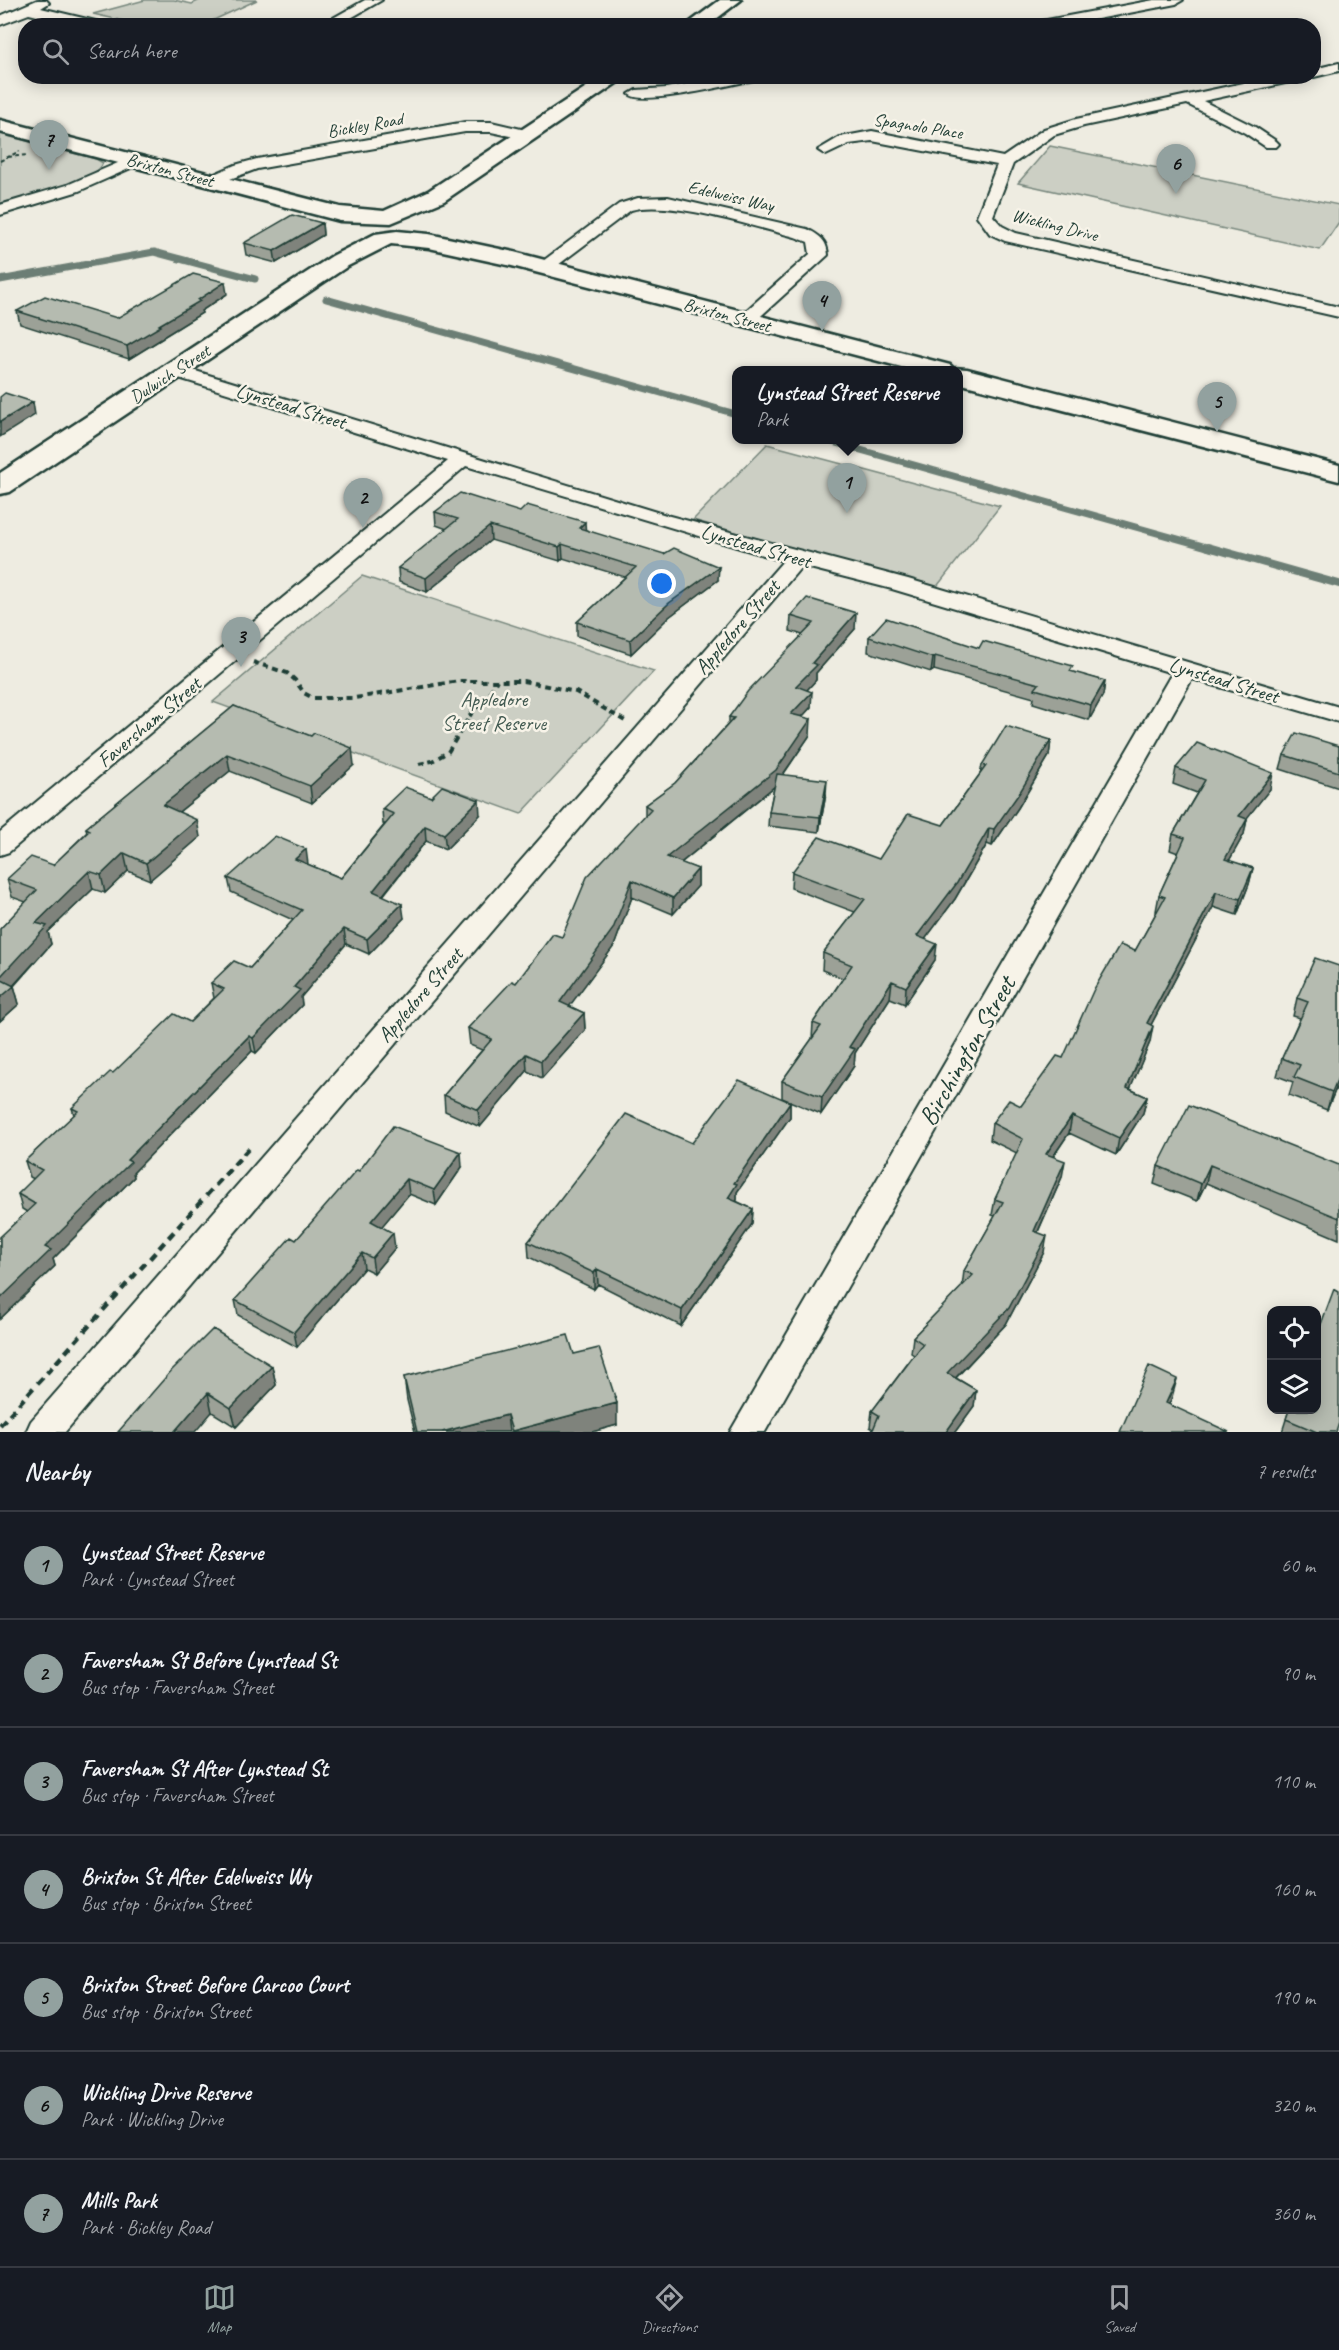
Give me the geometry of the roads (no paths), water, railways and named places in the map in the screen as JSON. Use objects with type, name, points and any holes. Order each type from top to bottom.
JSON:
[{"type":"main road","points":[[706,18],[732,0]]},
{"type":"main road","name":"Dulwich Street","points":[[0,486],[604,84]]},
{"type":"main road","name":"Brixton Street","points":[[0,126],[389,227],[429,242],[514,259],[925,366]]},
{"type":"main road","points":[[963,376],[1339,473]]},
{"type":"street","points":[[0,21],[48,0]]},
{"type":"street","points":[[341,18],[375,0]]},
{"type":"street","points":[[1087,0],[1113,12]]},
{"type":"street","points":[[1080,18],[1176,0]]},
{"type":"street","points":[[27,9],[65,18]]},
{"type":"street","points":[[1321,71],[1339,67]]},
{"type":"street","points":[[636,94],[666,92],[710,84]]},
{"type":"street","points":[[1006,162],[1050,132],[1081,122],[1263,84]]},
{"type":"street","points":[[1190,100],[1250,130],[1271,144]]},
{"type":"street","name":"Bickley Road","points":[[211,181],[257,164],[465,127],[491,127],[529,135]]},
{"type":"street","name":"Spagnolo Place","points":[[826,150],[845,140],[872,136],[1006,162]]},
{"type":"street","points":[[0,210],[86,184],[134,161]]},
{"type":"street","name":"Wickling Drive","points":[[1006,162],[985,216],[996,230],[1011,237],[1339,312]]},
{"type":"street","name":"Edelweiss Way","points":[[544,267],[625,207],[654,201],[668,202],[790,230],[814,239],[819,247],[819,255],[746,320]]},
{"type":"street","name":"Lynstead Street","points":[[176,371],[797,558],[900,584],[1339,715]]},
{"type":"street","name":"Faversham Street","points":[[0,846],[463,458]]},
{"type":"street","name":"Appledore Street","points":[[43,1432],[797,558]]},
{"type":"street","name":"Birchington Street","points":[[747,1432],[1186,669]]},
{"type":"waterway","points":[[0,280],[154,252],[255,279]]},
{"type":"waterway","points":[[326,299],[732,413]]},
{"type":"waterway","points":[[839,444],[1214,549]]},
{"type":"waterway","points":[[1208,547],[1339,584]]},
{"type":"place","name":"Mills Park","points":[[49,170]]},
{"type":"place","name":"Wickling Drive Reserve","points":[[1176,194]]},
{"type":"place","name":"Brixton St After Edelweiss Wy","points":[[822,331]]},
{"type":"place","name":"Brixton Street Before Carcoo Court","points":[[1217,432]]},
{"type":"place","name":"Lynstead Street Reserve","points":[[847,513]]},
{"type":"place","name":"Faversham St Before Lynstead St","points":[[363,528]]},
{"type":"place","name":"Faversham St After Lynstead St","points":[[241,667]]},
{"type":"park label","name":"Appledore Street Reserve","points":[[494,711]]}]
